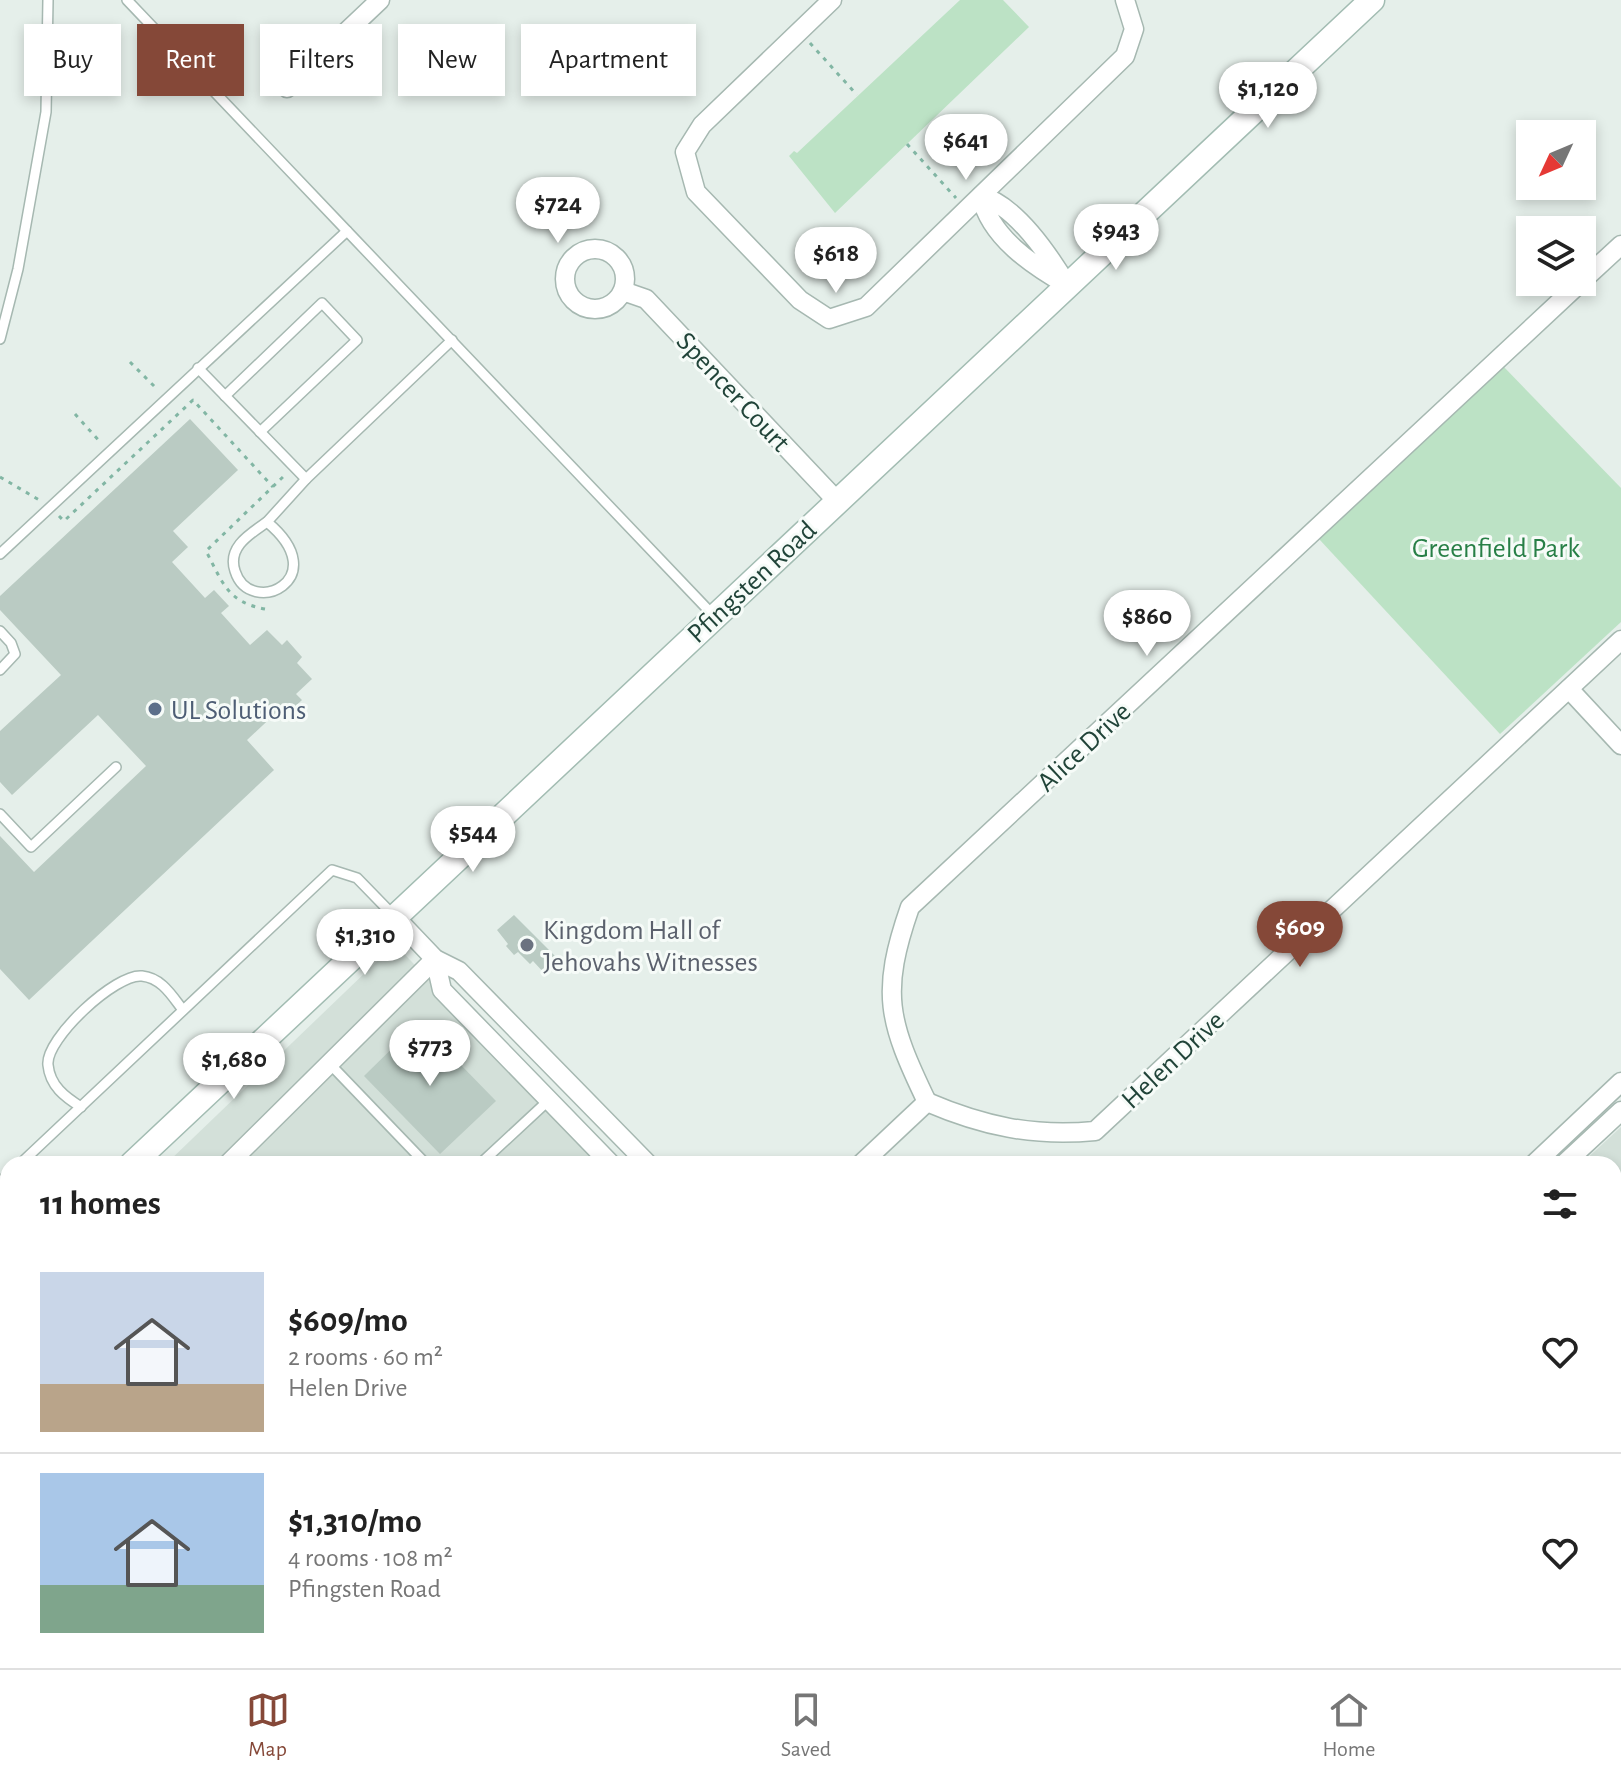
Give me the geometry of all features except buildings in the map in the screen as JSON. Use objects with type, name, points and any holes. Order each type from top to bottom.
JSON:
[{"type":"main road","name":"Pfingsten Road","points":[[140,1156],[1369,1]]},
{"type":"street","points":[[355,24],[380,0]]},
{"type":"street","points":[[832,0],[702,125],[685,152],[696,192],[800,300],[829,319],[866,307],[1125,56],[1134,29],[1125,0]]},
{"type":"street","points":[[974,203],[997,200],[1049,255],[1067,285]]},
{"type":"street","name":"Alice Drive","points":[[1596,268],[1621,245]]},
{"type":"street","name":"Spencer Court","points":[[623,291],[646,299],[838,502]]},
{"type":"street","name":"Alice Drive","points":[[927,1102],[904,1055],[891,1007],[893,957],[910,907],[1566,296]]},
{"type":"street","name":"Helen Drive","points":[[927,1102],[971,1121],[1014,1131],[1057,1135],[1095,1131],[1621,640]]},
{"type":"street","points":[[1569,689],[1621,745]]},
{"type":"street","points":[[394,916],[435,959],[459,971],[640,1156]]},
{"type":"street","points":[[236,1156],[435,959]]},
{"type":"street","points":[[435,959],[442,990],[603,1156]]},
{"type":"street","points":[[1542,1156],[1621,1082]]},
{"type":"street","points":[[870,1156],[927,1102]]},
{"type":"street","points":[[1573,1156],[1621,1111]]},
{"type":"lane","points":[[0,339],[18,269],[46,112],[48,0]]},
{"type":"lane","points":[[127,0],[713,615]]},
{"type":"lane","points":[[0,554],[347,231]]},
{"type":"lane","points":[[225,396],[322,303],[357,340],[260,432]]},
{"type":"lane","points":[[267,522],[291,547],[295,567],[285,585],[267,593],[247,588],[235,573],[233,563],[239,544],[267,522],[306,479],[452,340]]},
{"type":"lane","points":[[198,368],[306,479]]},
{"type":"lane","points":[[0,631],[15,654],[0,670]]},
{"type":"lane","points":[[0,814],[31,847],[116,767]]},
{"type":"lane","points":[[29,1156],[332,870],[357,878],[394,916]]},
{"type":"lane","points":[[81,1107],[58,1092],[48,1065],[53,1042],[97,999],[125,977],[143,975],[163,984],[183,1010]]},
{"type":"lane","points":[[329,1063],[418,1156]]},
{"type":"lane","points":[[489,1156],[549,1100]]},
{"type":"path","points":[[799,31],[857,95]]},
{"type":"path","points":[[907,144],[974,203]]},
{"type":"path","points":[[130,362],[180,413]]},
{"type":"path","points":[[0,477],[49,507],[64,521],[193,400],[273,487]]},
{"type":"path","points":[[75,414],[123,466]]},
{"type":"shaded area","points":[[395,944],[594,1156],[174,1156]]},
{"type":"shaded area","points":[[1621,1127],[1621,1156],[1590,1156]]},
{"type":"green space","points":[[960,0],[1003,0],[1029,27],[835,213],[789,156],[794,151],[797,153]]},
{"type":"green space","name":"Greenfield Park","points":[[1503,366],[1621,488],[1621,622],[1500,734],[1319,539]]},
{"type":"place","name":"UL Solutions","points":[[155,709]]},
{"type":"place","name":"Kingdom Hall of Jehovahs Witnesses","points":[[527,945]]}]
